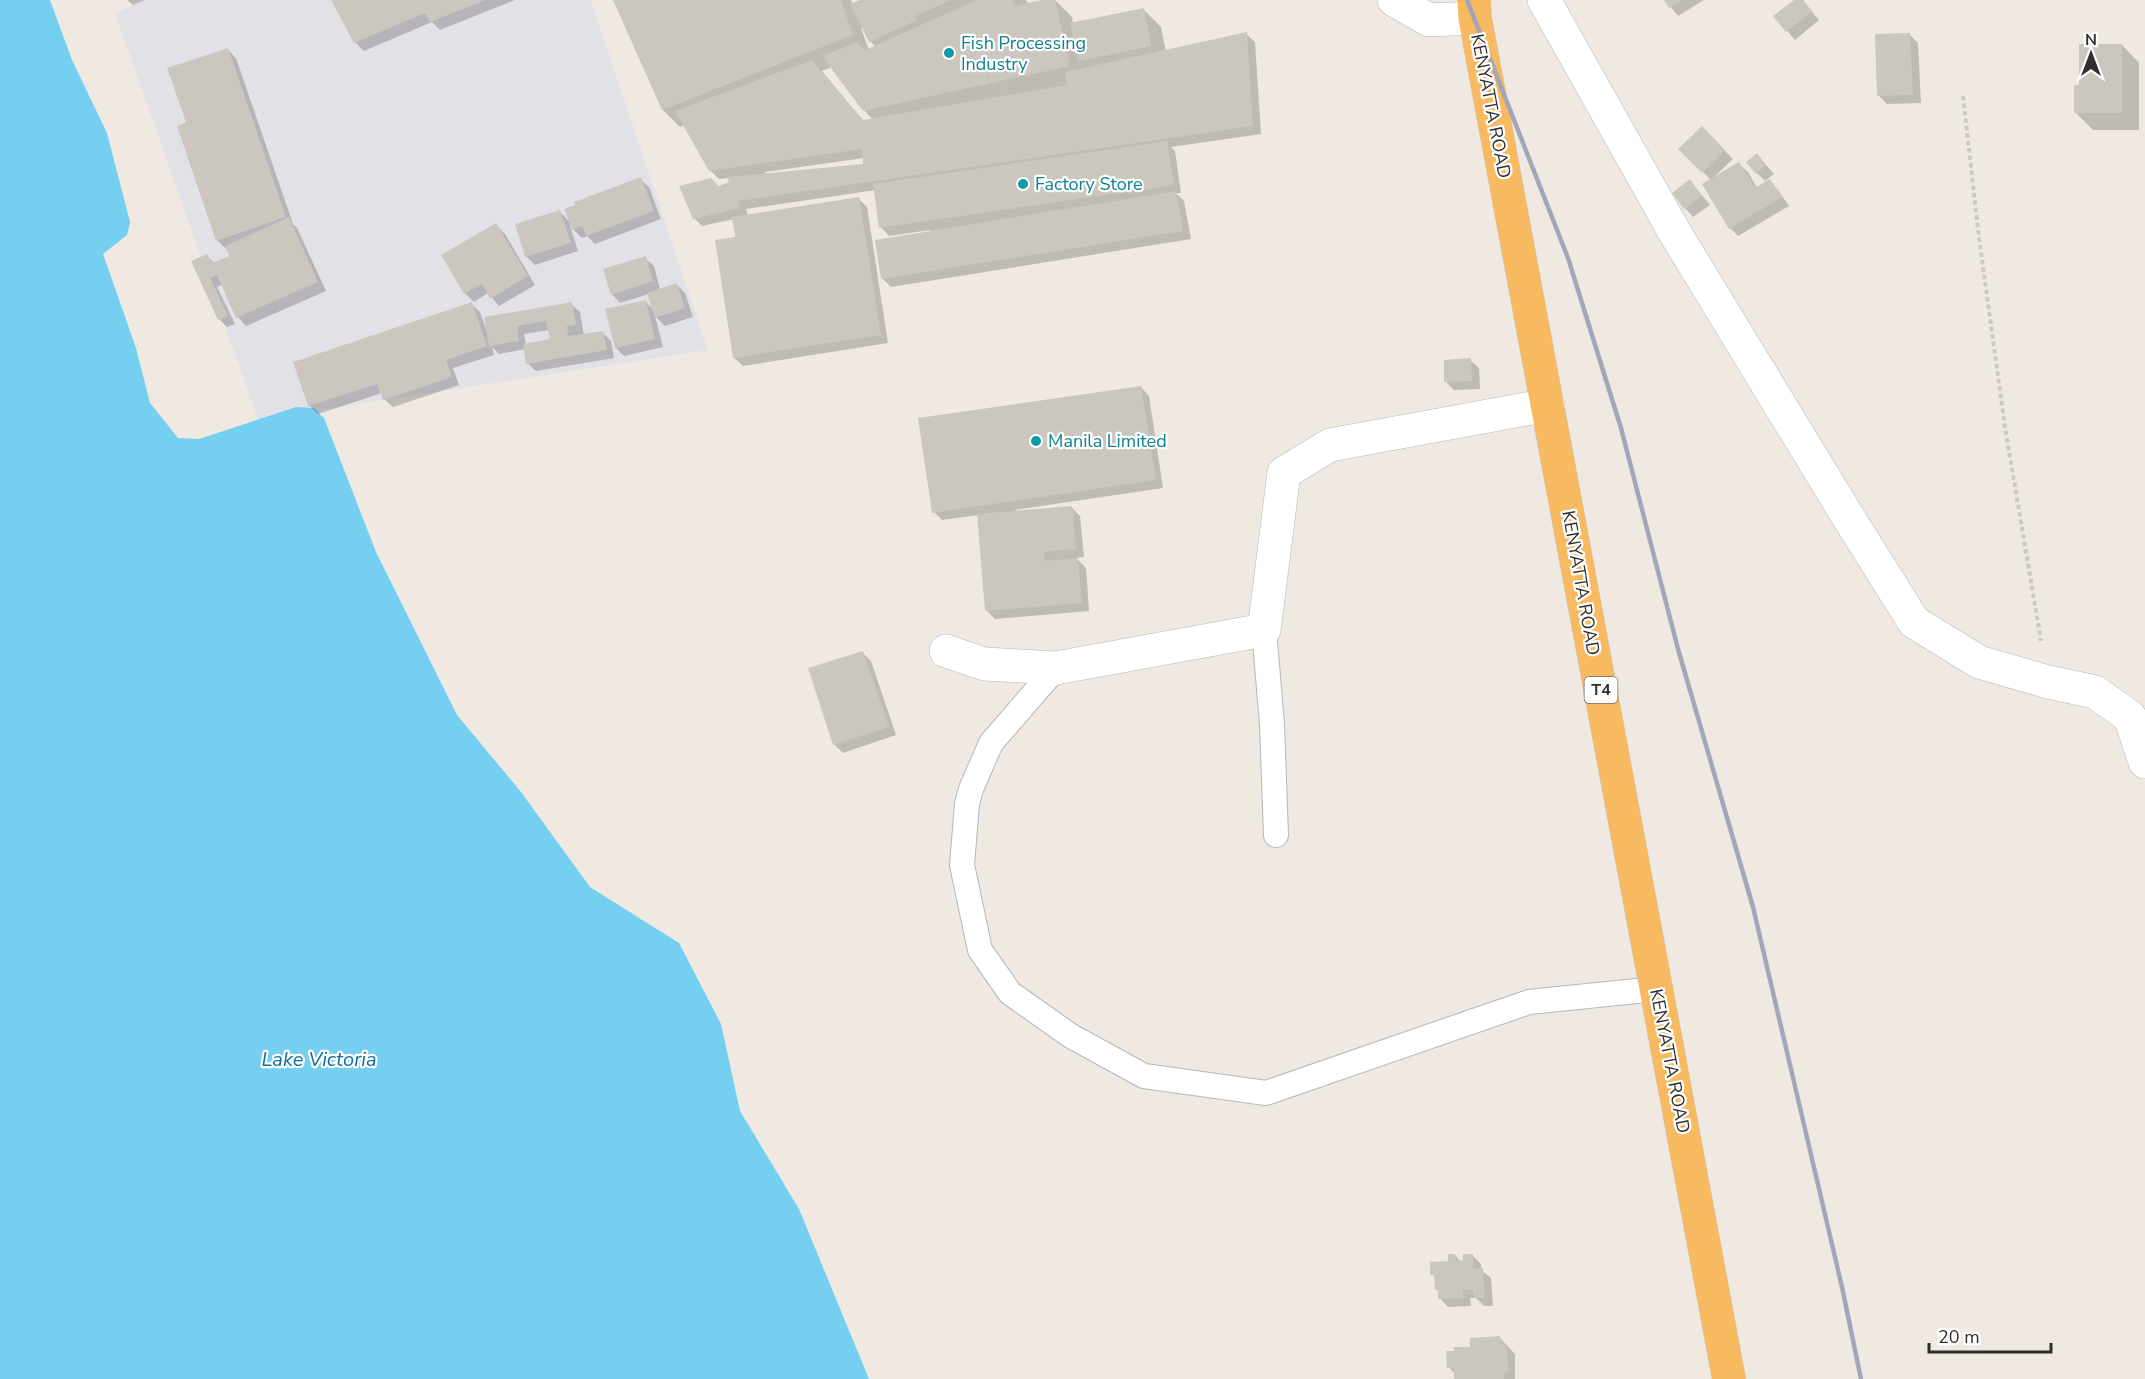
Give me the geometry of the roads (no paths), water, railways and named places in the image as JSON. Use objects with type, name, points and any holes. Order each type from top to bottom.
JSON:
[{"type":"highway","name":"KENYATTA ROAD","points":[[1474,9],[1729,1379]]},
{"type":"street","points":[[1394,0],[1429,20],[1474,9]]},
{"type":"street","points":[[1544,0],[1675,233],[1914,622],[1979,662],[2048,682],[2095,692],[2130,717],[2145,762]]},
{"type":"street","points":[[946,651],[984,664],[1056,668],[1264,630],[1284,473],[1330,445],[1548,405]]},
{"type":"lane","points":[[1264,630],[1272,724],[1276,835]]},
{"type":"lane","points":[[1056,668],[991,743],[971,789],[967,804],[962,865],[980,950],[1010,993],[1071,1036],[1144,1076],[1266,1092],[1529,1002],[1656,989]]},
{"type":"water","name":"Lake Victoria","points":[[0,0],[50,0],[72,60],[107,133],[130,222],[127,235],[103,254],[136,348],[150,403],[178,438],[199,439],[296,407],[314,408],[324,418],[376,552],[457,715],[521,792],[590,887],[679,943],[721,1024],[740,1111],[799,1209],[869,1379],[0,1379]]},
{"type":"railway","points":[[1467,0],[1568,258],[1621,428],[1678,649],[1753,907],[1842,1287],[1861,1379]]},
{"type":"place","name":"Fish Processing Industry","points":[[949,53]]},
{"type":"place","name":"Factory Store","points":[[1023,184]]},
{"type":"place","name":"Manila Limited","points":[[1036,441]]}]
